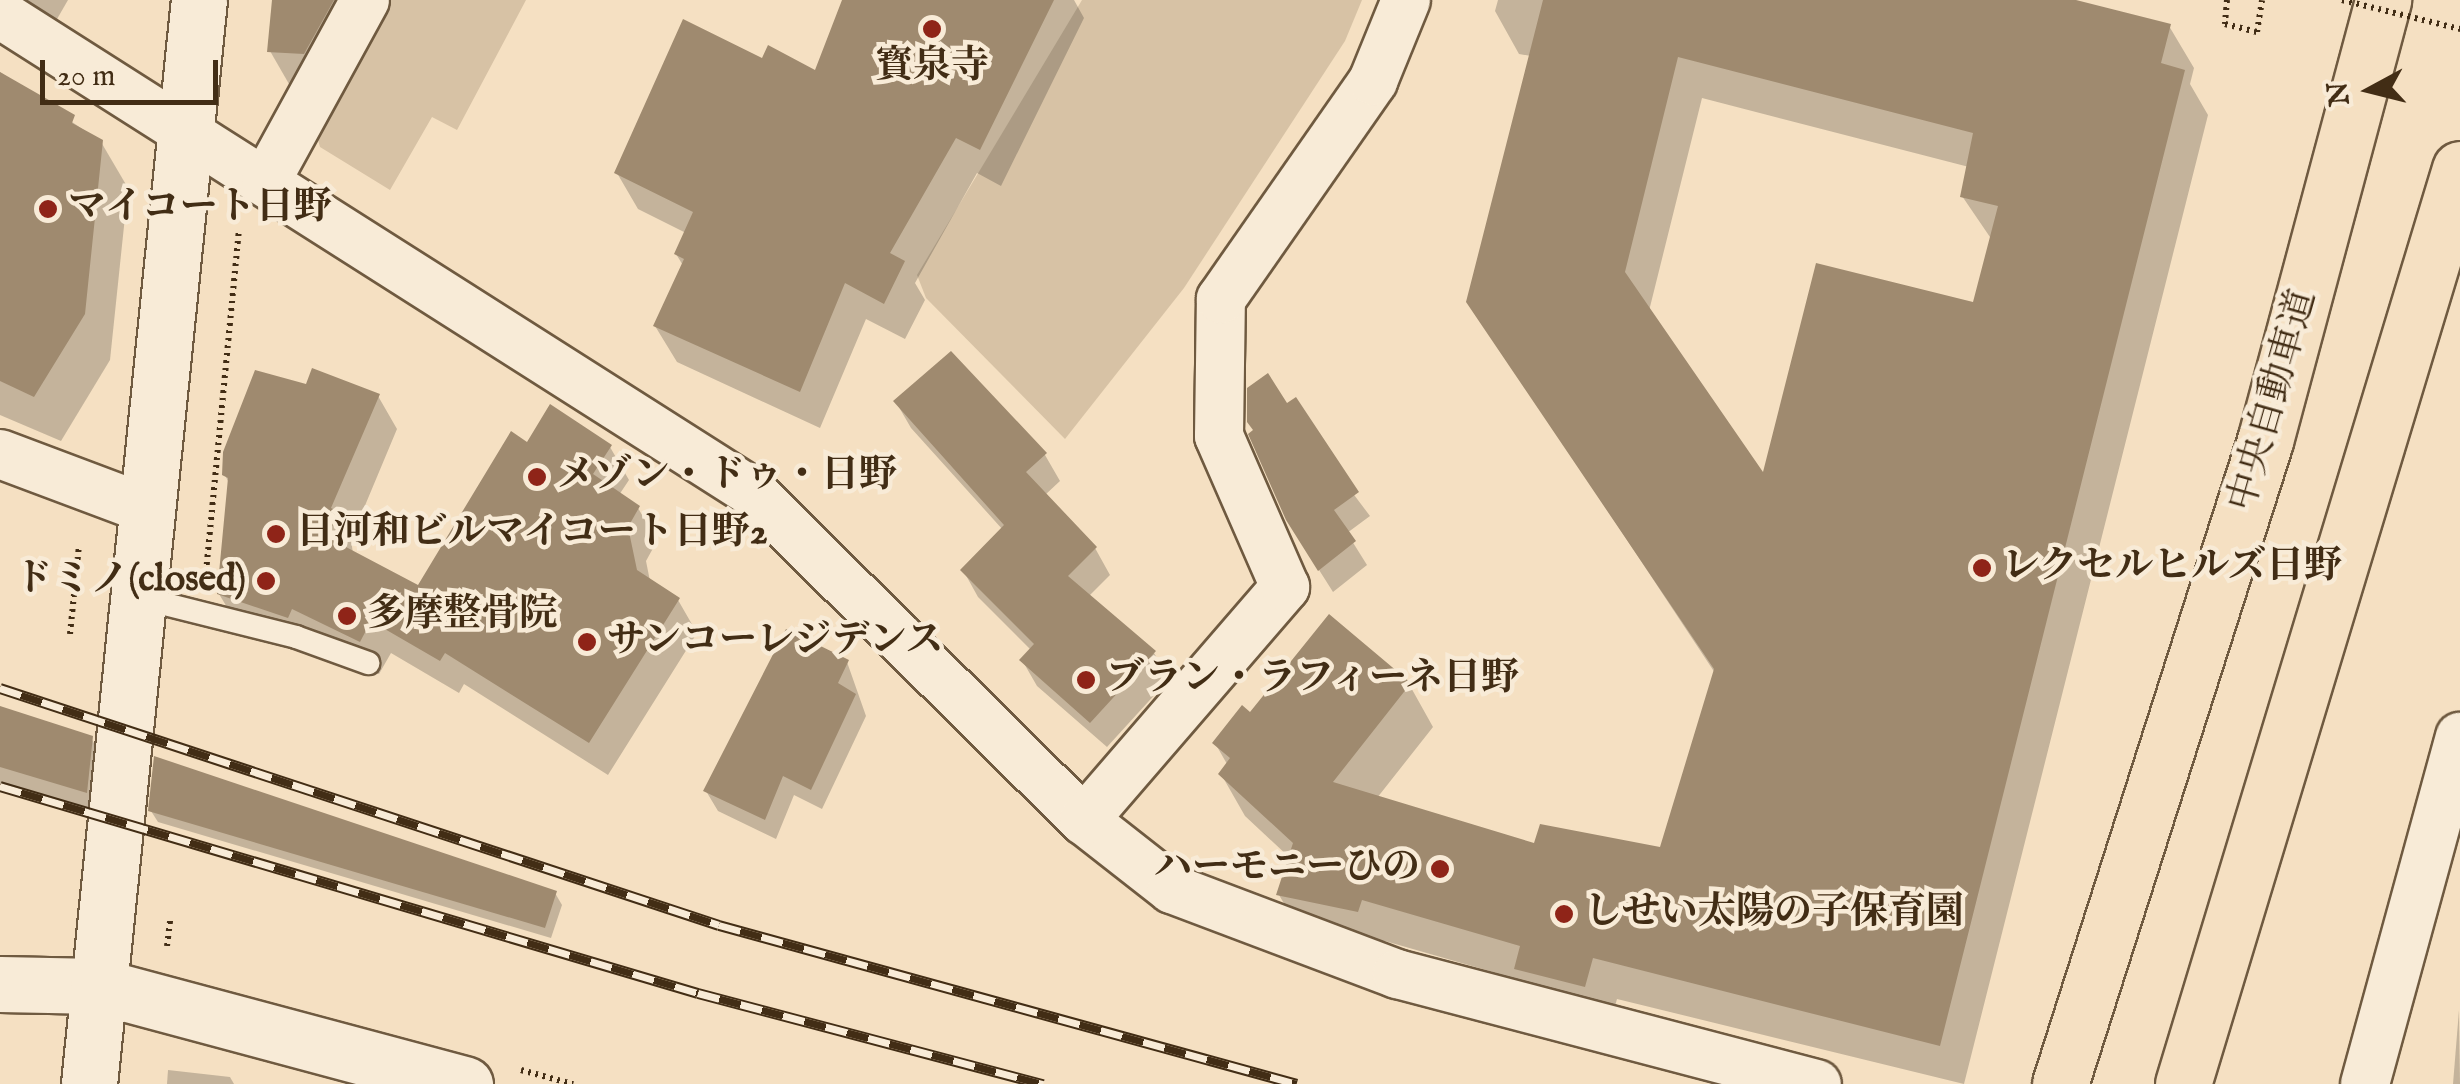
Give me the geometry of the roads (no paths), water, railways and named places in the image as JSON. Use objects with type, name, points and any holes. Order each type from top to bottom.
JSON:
[{"type":"highway","name":"中央自動車道","points":[[2060,1084],[2100,973],[2265,440],[2383,0]]},
{"type":"highway","points":[[2183,1084],[2210,1007],[2460,169]]},
{"type":"street","points":[[89,1084],[199,0]]},
{"type":"street","points":[[254,196],[365,0]]},
{"type":"street","points":[[1084,820],[1285,587],[1219,436],[1221,299],[1373,81],[1406,0]]},
{"type":"street","points":[[0,14],[186,129],[254,196],[752,492],[1084,820],[1172,889],[1397,974],[1817,1084]]},
{"type":"street","points":[[0,454],[146,509]]},
{"type":"street","points":[[2365,1084],[2460,737]]},
{"type":"street","points":[[0,984],[98,986],[465,1084]]},
{"type":"lane","points":[[137,598],[202,612],[368,663]]},
{"type":"railway","points":[[0,688],[719,925],[1297,1084]]},
{"type":"railway","points":[[0,786],[698,993],[1043,1084]]},
{"type":"place","name":"寳泉寺","points":[[932,29]]},
{"type":"place","name":"マイコート日野","points":[[48,209]]},
{"type":"place","name":"メゾン・ドゥ・日野","points":[[537,477]]},
{"type":"place","name":"日河和ビルマイコート日野2","points":[[276,534]]},
{"type":"place","name":"レクセルヒルズ日野","points":[[1982,568]]},
{"type":"place","name":"ドミノ(closed)","points":[[266,581]]},
{"type":"place","name":"多摩整骨院","points":[[347,616]]},
{"type":"place","name":"サンコーレジデンス","points":[[587,642]]},
{"type":"place","name":"ブラン・ラフィーネ日野","points":[[1086,680]]},
{"type":"place","name":"ハーモニーひの","points":[[1440,869]]},
{"type":"place","name":"しせい太陽の子保育園","points":[[1564,914]]}]
